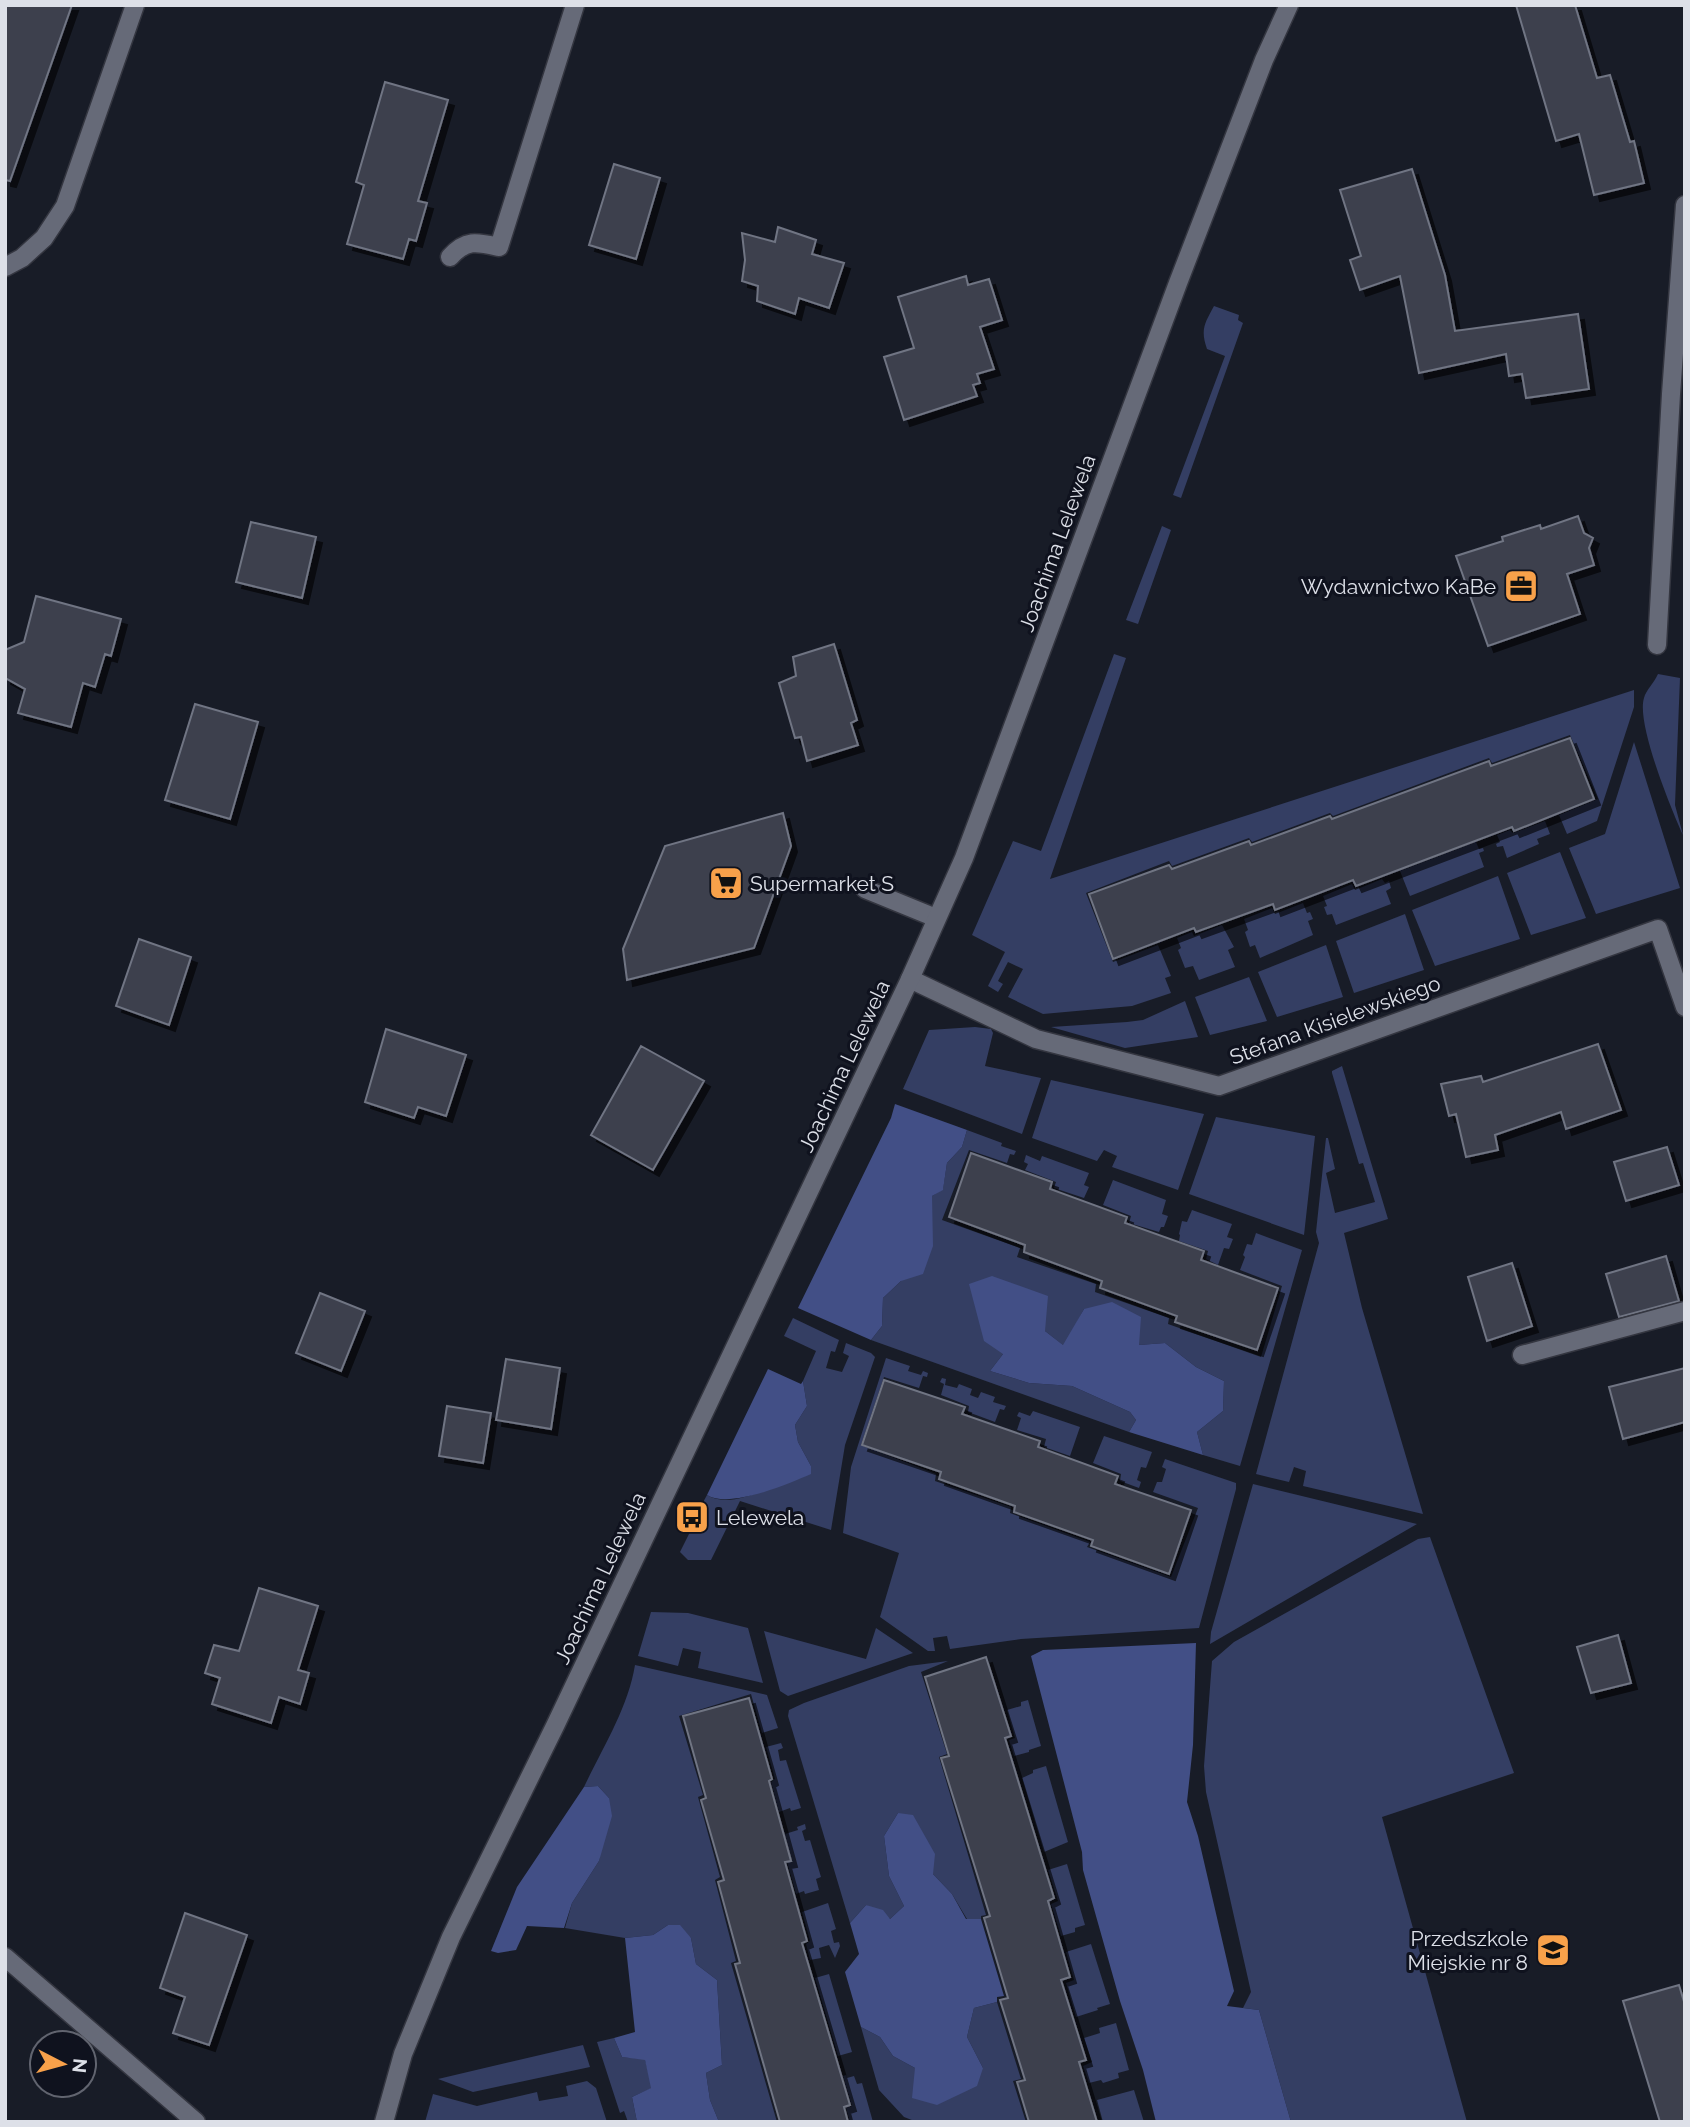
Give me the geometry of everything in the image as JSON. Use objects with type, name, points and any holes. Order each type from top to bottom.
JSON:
[{"type":"street","points":[[5,267],[22,258],[44,238],[65,206],[135,5]]},
{"type":"street","points":[[450,257],[459,246],[477,242],[499,247],[575,5]]},
{"type":"street","name":"Joachima Lelewela","points":[[384,2122],[403,2054],[451,1937],[555,1726],[910,979],[964,858],[1188,258],[1264,60],[1289,5]]},
{"type":"street","points":[[1657,645],[1685,205]]},
{"type":"street","points":[[865,888],[936,918]]},
{"type":"street","name":"Stefana Kisielewskiego","points":[[910,979],[1037,1040],[1219,1086],[1658,929],[1685,1007]]},
{"type":"street","points":[[1522,1355],[1685,1311]]},
{"type":"street","points":[[5,1958],[196,2122]]},
{"type":"shaded area","points":[[1214,306],[1239,315],[1238,320],[1243,323],[1181,498],[1173,495],[1225,356],[1207,349],[1205,342],[1204,326]]},
{"type":"shaded area","points":[[1162,526],[1171,530],[1138,624],[1126,620]]},
{"type":"shaded area","points":[[1114,654],[1126,658],[1050,879],[1634,690],[1634,707],[1597,821],[1567,834],[1559,815],[1598,799],[1570,735],[1492,763],[1489,758],[1333,816],[1330,813],[1252,842],[1249,838],[1172,866],[1169,861],[1086,893],[1113,962],[1158,945],[1171,976],[1165,978],[1171,993],[1132,1006],[1043,1014],[1008,997],[1023,969],[1008,962],[998,981],[1003,984],[998,992],[988,986],[1005,952],[972,935],[1013,841],[1041,851]]},
{"type":"shaded area","points":[[1658,674],[1680,678],[1675,805],[1683,835],[1656,766],[1645,726],[1644,698]]},
{"type":"shaded area","points":[[1634,742],[1680,888],[1596,914],[1569,848],[1605,834]]},
{"type":"shaded area","points":[[1545,821],[1550,834],[1537,839],[1539,844],[1507,858],[1503,846],[1497,847],[1496,844],[1500,842],[1497,835],[1510,830],[1513,833]]},
{"type":"shaded area","points":[[1476,842],[1479,849],[1483,848],[1484,851],[1479,853],[1484,867],[1410,896],[1400,871]]},
{"type":"shaded area","points":[[1560,852],[1586,918],[1531,935],[1507,873]]},
{"type":"shaded area","points":[[1498,876],[1520,939],[1435,966],[1412,910]]},
{"type":"shaded area","points":[[1382,879],[1385,883],[1389,881],[1391,888],[1386,891],[1391,904],[1336,925],[1332,914],[1327,915],[1323,896],[1352,884],[1355,890]]},
{"type":"shaded area","points":[[1303,903],[1313,919],[1308,921],[1313,935],[1260,958],[1255,945],[1250,947],[1244,919],[1272,908],[1275,914]]},
{"type":"shaded area","points":[[1405,914],[1424,970],[1354,993],[1336,941]]},
{"type":"shaded area","points":[[1222,925],[1234,947],[1228,950],[1235,967],[1199,980],[1193,966],[1185,968],[1178,950],[1181,948],[1177,938],[1192,932],[1194,936]]},
{"type":"shaded area","points":[[1326,945],[1343,997],[1277,1017],[1258,972]]},
{"type":"shaded area","points":[[1249,977],[1267,1021],[1210,1035],[1195,997]]},
{"type":"shaded area","points":[[1185,1001],[1198,1037],[1125,1048],[1051,1027],[1143,1020]]},
{"type":"shaded area","points":[[975,1027],[991,1029],[993,1033],[985,1066],[1041,1078],[1022,1134],[903,1089],[929,1030]]},
{"type":"shaded area","points":[[1342,1066],[1388,1219],[1344,1233],[1362,1308],[1423,1514],[1303,1486],[1306,1471],[1294,1467],[1289,1482],[1256,1474],[1319,1243],[1316,1232],[1326,1138],[1335,1169],[1326,1173],[1335,1213],[1375,1202],[1363,1163],[1359,1164],[1332,1073]]},
{"type":"shaded area","points":[[1051,1080],[1204,1114],[1178,1190],[1112,1167],[1117,1156],[1104,1150],[1097,1161],[1032,1138]]},
{"type":"shaded area","points":[[895,1104],[967,1130],[962,1147],[947,1163],[943,1190],[932,1196],[933,1246],[923,1274],[901,1281],[883,1298],[882,1326],[871,1340],[798,1308],[891,1118]]},
{"type":"shaded area","points":[[1216,1117],[1315,1136],[1304,1235],[1189,1194]]},
{"type":"shaded area","points":[[967,1130],[1016,1151],[1014,1155],[1010,1154],[1007,1163],[969,1150],[942,1220],[1020,1248],[1017,1257],[1096,1284],[1095,1292],[1169,1318],[1168,1324],[1261,1357],[1282,1286],[1240,1270],[1247,1244],[1252,1245],[1256,1233],[1302,1250],[1240,1466],[1203,1455],[1197,1432],[1223,1411],[1224,1381],[1196,1367],[1165,1343],[1139,1345],[1084,1309],[1064,1346],[1045,1331],[1003,1354],[990,1371],[1029,1383],[1072,1386],[1130,1412],[1136,1420],[1129,1432],[871,1340],[882,1326],[883,1298],[901,1281],[931,1220],[932,1196],[943,1189],[947,1163],[962,1147]]},
{"type":"shaded area","points":[[1026,1155],[1040,1161],[1042,1156],[1089,1173],[1084,1185],[1089,1187],[1084,1198],[1054,1188],[1056,1182],[1025,1170],[1028,1164],[1024,1162]]},
{"type":"shaded area","points":[[1113,1180],[1166,1200],[1162,1214],[1168,1216],[1159,1232],[1129,1223],[1131,1216],[1103,1205]]},
{"type":"shaded area","points":[[1192,1210],[1232,1224],[1227,1237],[1233,1239],[1229,1249],[1224,1248],[1218,1265],[1206,1259],[1208,1251],[1179,1241],[1182,1221],[1187,1222]]},
{"type":"shaded area","points":[[992,1276],[1048,1296],[1045,1331],[1063,1345],[1084,1309],[1112,1302],[1141,1317],[1139,1345],[1165,1343],[1196,1367],[1224,1381],[1223,1411],[1197,1432],[1203,1455],[1129,1432],[1136,1420],[1130,1412],[1072,1386],[1029,1383],[990,1371],[1003,1354],[984,1341],[969,1284]]},
{"type":"shaded area","points":[[793,1318],[839,1340],[835,1352],[831,1351],[826,1368],[842,1372],[849,1356],[843,1353],[846,1343],[875,1357],[845,1445],[831,1530],[740,1501],[711,1560],[688,1560],[680,1552],[705,1508],[701,1506],[707,1495],[718,1499],[746,1497],[811,1466],[798,1442],[795,1425],[807,1406],[803,1381],[816,1351],[784,1336]]},
{"type":"shaded area","points":[[886,1358],[910,1366],[908,1371],[921,1375],[923,1371],[928,1373],[927,1377],[923,1376],[919,1388],[884,1377],[861,1445],[936,1474],[935,1481],[1011,1507],[1010,1513],[1090,1542],[1087,1547],[1171,1577],[1198,1508],[1153,1492],[1157,1482],[1162,1482],[1166,1469],[1162,1467],[1165,1459],[1236,1483],[1199,1628],[1021,1639],[950,1649],[947,1636],[933,1638],[935,1651],[928,1651],[880,1617],[899,1553],[843,1533],[851,1467]]},
{"type":"shaded area","points":[[768,1369],[801,1384],[803,1381],[807,1406],[795,1425],[798,1442],[811,1466],[811,1474],[759,1494],[730,1499],[717,1499],[707,1495]]},
{"type":"shaded area","points":[[942,1378],[946,1379],[945,1385],[957,1388],[959,1384],[972,1389],[970,1395],[978,1398],[981,1392],[995,1397],[993,1402],[1006,1406],[1004,1410],[1000,1409],[995,1422],[968,1412],[969,1406],[941,1395],[944,1384],[940,1382]]},
{"type":"shaded area","points":[[1033,1411],[1080,1427],[1070,1456],[1044,1447],[1046,1439],[1017,1430],[1021,1418],[1017,1416],[1019,1412],[1030,1416]]},
{"type":"shaded area","points":[[1104,1436],[1152,1452],[1146,1468],[1141,1467],[1137,1480],[1141,1482],[1139,1488],[1120,1481],[1121,1474],[1093,1463]]},
{"type":"shaded area","points":[[1253,1484],[1417,1524],[1210,1644],[1211,1632]]},
{"type":"shaded area","points":[[1430,1537],[1514,1773],[1382,1817],[1467,2122],[1291,2122],[1259,2010],[1243,2008],[1251,1992],[1206,1792],[1204,1766],[1212,1661],[1234,1642],[1418,1539]]},
{"type":"shaded area","points":[[651,1612],[688,1613],[748,1628],[763,1683],[698,1668],[701,1652],[683,1648],[678,1666],[638,1656]]},
{"type":"shaded area","points":[[876,1628],[913,1653],[788,1696],[780,1691],[764,1631],[866,1659]]},
{"type":"shaded area","points":[[1196,1643],[1193,1745],[1187,1802],[1198,1836],[1234,1991],[1227,2006],[1259,2010],[1291,2122],[1156,2122],[1083,1870],[1082,1852],[1031,1656],[1043,1650]]},
{"type":"shaded area","points":[[948,1661],[921,1672],[947,1754],[939,1757],[986,1915],[981,1916],[981,1919],[967,1919],[952,1894],[933,1874],[898,1813],[884,1836],[889,1876],[904,1906],[890,1919],[866,1905],[850,1923],[788,1716],[789,1710],[909,1666]]},
{"type":"shaded area","points":[[635,1665],[767,1695],[778,1728],[762,1733],[751,1694],[679,1716],[703,1795],[698,1797],[720,1877],[715,1880],[736,1961],[731,1963],[777,2122],[719,2122],[710,2100],[706,2073],[722,2065],[717,1980],[696,1964],[691,1938],[668,1925],[653,1935],[625,1938],[565,1928],[572,1903],[599,1861],[609,1798],[598,1786],[584,1787],[621,1712]]},
{"type":"shaded area","points":[[1028,1700],[1041,1746],[1014,1756],[1009,1740],[1015,1738],[1007,1710],[1021,1706],[1021,1702]]},
{"type":"shaded area","points":[[781,1743],[783,1748],[778,1750],[780,1761],[786,1760],[801,1808],[779,1812],[771,1782],[775,1779],[766,1747]]},
{"type":"shaded area","points":[[1046,1766],[1068,1842],[1044,1852],[1022,1778],[1033,1773],[1033,1770]]},
{"type":"shaded area","points":[[598,1786],[609,1798],[612,1816],[599,1861],[572,1903],[564,1928],[527,1926],[516,1950],[498,1953],[491,1951],[517,1887],[584,1787]]},
{"type":"shaded area","points":[[898,1813],[913,1815],[935,1854],[933,1874],[952,1894],[966,1919],[981,1919],[1004,1996],[997,1997],[997,2002],[974,2008],[967,2037],[983,2068],[977,2086],[937,2105],[912,2098],[915,2068],[893,2056],[880,2037],[861,2027],[845,1972],[859,1954],[850,1923],[866,1905],[883,1910],[890,1919],[904,1906],[889,1876],[884,1836]]},
{"type":"shaded area","points":[[805,1824],[806,1829],[802,1831],[805,1841],[810,1840],[821,1877],[816,1879],[819,1890],[796,1894],[787,1862],[792,1861],[785,1834],[798,1830],[797,1827]]},
{"type":"shaded area","points":[[1067,1864],[1085,1925],[1075,1928],[1075,1932],[1061,1936],[1051,1904],[1058,1901],[1048,1870]]},
{"type":"shaded area","points":[[828,1903],[836,1929],[831,1931],[834,1943],[839,1942],[840,1946],[835,1958],[829,1945],[819,1948],[821,1958],[810,1960],[806,1944],[810,1941],[802,1912]]},
{"type":"shaded area","points":[[668,1925],[680,1925],[691,1938],[696,1964],[717,1980],[722,2065],[706,2073],[710,2100],[719,2122],[637,2122],[632,2097],[651,2088],[645,2060],[622,2057],[614,2038],[635,2032],[625,1938],[653,1935]]},
{"type":"shaded area","points":[[1091,1944],[1110,2004],[1076,2017],[1066,1983],[1074,1980],[1066,1952]]},
{"type":"shaded area","points":[[829,1974],[852,2052],[838,2056],[815,1978]]},
{"type":"shaded area","points":[[997,2002],[1021,2079],[1013,2081],[1026,2122],[917,2122],[904,2117],[879,2090],[861,2027],[880,2037],[893,2056],[915,2068],[983,2068],[967,2037],[974,2008]]},
{"type":"shaded area","points":[[1116,2023],[1129,2070],[1118,2073],[1119,2078],[1103,2083],[1101,2080],[1089,2083],[1083,2066],[1092,2062],[1084,2038],[1100,2033],[1099,2028]]},
{"type":"shaded area","points":[[614,2038],[622,2057],[645,2059],[652,2088],[632,2097],[637,2122],[628,2122],[624,2111],[620,2113],[597,2042]]},
{"type":"shaded area","points":[[583,2045],[590,2067],[473,2092],[438,2079]]},
{"type":"shaded area","points":[[846,2075],[847,2078],[854,2076],[857,2084],[862,2083],[873,2122],[850,2122],[846,2108],[852,2106],[843,2076]]},
{"type":"shaded area","points":[[587,2081],[596,2088],[607,2122],[425,2122],[433,2094],[477,2106],[537,2092],[539,2101],[568,2096],[566,2086]]},
{"type":"shaded area","points":[[1134,2090],[1144,2122],[1103,2122],[1097,2100]]},
{"type":"building","points":[[5,5],[72,5],[10,181],[5,180]]},
{"type":"building","points":[[1516,5],[1575,5],[1597,78],[1610,75],[1630,142],[1634,141],[1644,183],[1594,195],[1579,134],[1556,141]]},
{"type":"building","points":[[385,82],[448,100],[418,201],[427,203],[416,241],[409,239],[403,259],[347,244],[364,185],[356,182]]},
{"type":"building","points":[[614,164],[660,178],[636,259],[589,245]]},
{"type":"building","points":[[1412,169],[1445,275],[1455,331],[1578,314],[1589,389],[1526,398],[1522,374],[1509,376],[1506,354],[1419,373],[1400,276],[1360,290],[1350,260],[1361,256],[1340,190]]},
{"type":"building","points":[[778,227],[816,240],[812,254],[844,263],[829,308],[799,298],[795,314],[757,301],[758,286],[742,281],[745,260],[742,233],[775,242]]},
{"type":"building","points":[[966,276],[968,285],[989,279],[1002,320],[980,327],[994,369],[977,374],[980,383],[973,385],[977,396],[904,420],[884,357],[914,348],[898,297]]},
{"type":"building","points":[[1578,516],[1584,533],[1593,538],[1589,548],[1594,565],[1567,574],[1580,614],[1488,646],[1456,556],[1503,541],[1502,537],[1540,525],[1541,529]]},
{"type":"building","points":[[251,522],[316,537],[302,598],[236,582]]},
{"type":"building","points":[[36,596],[121,619],[111,656],[105,654],[95,687],[83,683],[71,727],[18,713],[25,689],[5,678],[5,650],[24,642]]},
{"type":"building","points":[[834,644],[857,720],[851,723],[858,745],[807,761],[801,737],[795,738],[779,683],[796,676],[793,657]]},
{"type":"building","points":[[195,704],[258,722],[230,819],[165,800]]},
{"type":"building","points":[[1570,738],[1594,799],[1514,831],[1512,827],[1356,886],[1353,880],[1275,910],[1273,904],[1196,932],[1194,928],[1113,959],[1089,894],[1169,865],[1172,869],[1249,841],[1251,845],[1330,816],[1332,819],[1489,761],[1491,766]]},
{"type":"building","points":[[783,813],[791,846],[754,948],[627,980],[623,949],[665,846]]},
{"type":"building","points":[[139,939],[191,957],[169,1025],[116,1006]]},
{"type":"building","points":[[386,1029],[466,1055],[446,1116],[418,1107],[414,1118],[365,1102]]},
{"type":"building","points":[[1598,1044],[1621,1110],[1566,1129],[1561,1112],[1495,1135],[1498,1150],[1466,1157],[1456,1114],[1449,1116],[1441,1084],[1481,1076],[1483,1082]]},
{"type":"building","points":[[641,1046],[704,1081],[653,1170],[591,1135]]},
{"type":"building","points":[[1667,1147],[1679,1185],[1626,1201],[1614,1162]]},
{"type":"building","points":[[971,1153],[1052,1182],[1050,1189],[1127,1217],[1125,1223],[1204,1251],[1201,1260],[1278,1288],[1257,1350],[1175,1322],[1177,1316],[1100,1288],[1102,1281],[1024,1252],[1025,1245],[949,1217]]},
{"type":"building","points":[[1666,1256],[1679,1301],[1619,1317],[1606,1274]]},
{"type":"building","points":[[1512,1263],[1532,1326],[1487,1341],[1468,1277]]},
{"type":"building","points":[[320,1293],[365,1311],[341,1371],[296,1353]]},
{"type":"building","points":[[506,1359],[560,1368],[551,1429],[496,1420]]},
{"type":"building","points":[[1685,1368],[1685,1422],[1623,1439],[1609,1387]]},
{"type":"building","points":[[884,1380],[965,1407],[962,1414],[1040,1441],[1038,1447],[1118,1476],[1115,1484],[1191,1510],[1169,1574],[1091,1546],[1093,1540],[1014,1512],[1015,1506],[939,1479],[941,1472],[862,1445]]},
{"type":"building","points":[[447,1406],[491,1413],[483,1463],[439,1456]]},
{"type":"building","points":[[259,1588],[318,1606],[298,1670],[309,1673],[300,1704],[279,1697],[271,1723],[212,1704],[220,1678],[205,1673],[214,1645],[239,1651]]},
{"type":"building","points":[[1618,1635],[1631,1683],[1591,1693],[1577,1647]]},
{"type":"building","points":[[986,1657],[1011,1736],[1005,1738],[1054,1898],[1048,1901],[1070,1977],[1061,1980],[1086,2060],[1079,2062],[1097,2122],[1029,2122],[1017,2082],[1025,2080],[1000,2000],[1008,1998],[984,1918],[990,1916],[941,1758],[949,1756],[925,1677]]},
{"type":"building","points":[[749,1698],[791,1861],[785,1862],[807,1941],[802,1943],[850,2105],[844,2107],[848,2122],[780,2122],[735,1964],[740,1963],[718,1882],[724,1880],[701,1800],[706,1798],[683,1716]]},
{"type":"building","points":[[185,1913],[247,1935],[209,2045],[173,2033],[185,1997],[160,1988]]},
{"type":"building","points":[[1679,1985],[1685,2005],[1685,2122],[1660,2122],[1623,2001]]},
{"type":"place","name":"Wydawnictwo KaBe","points":[[1521,586]]},
{"type":"place","name":"Supermarket S","points":[[726,883]]},
{"type":"place","name":"Lelewela","points":[[692,1517]]},
{"type":"place","name":"Przedszkole Miejskie nr 8","points":[[1553,1950]]}]
